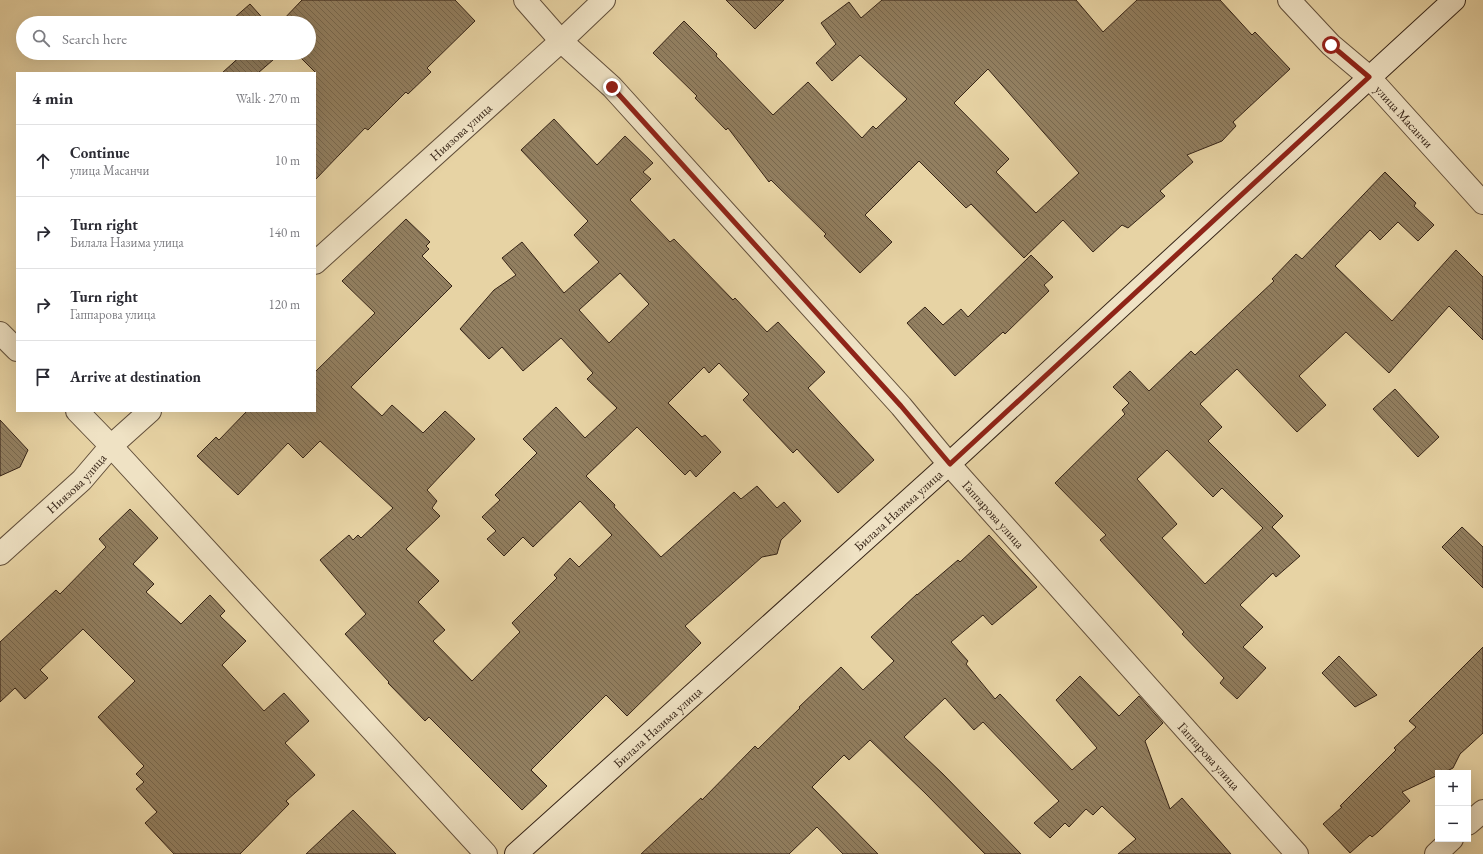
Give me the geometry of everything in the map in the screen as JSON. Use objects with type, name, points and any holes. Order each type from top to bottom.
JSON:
[{"type":"street","name":"Гаппарова улица","points":[[524,0],[561,41],[612,87],[901,406],[950,464],[1297,854]]},
{"type":"street","name":"Ниязова улица","points":[[316,262],[561,41],[604,0]]},
{"type":"street","name":"улица Масанчи","points":[[1289,0],[1331,45],[1369,77],[1483,202]]},
{"type":"street","name":"Билала Назима улица","points":[[516,854],[950,464],[1454,0]]},
{"type":"street","points":[[0,333],[16,349]]},
{"type":"street","points":[[78,412],[111,446],[486,854]]},
{"type":"street","name":"Ниязова улица","points":[[0,554],[82,480],[111,446],[149,412]]},
{"type":"street","points":[[1471,821],[1483,811]]},
{"type":"street","points":[[1436,854],[1449,842]]},
{"type":"building","points":[[302,0],[455,0],[475,21],[427,68],[431,72],[408,94],[406,92],[368,130],[365,128],[316,179],[316,72],[303,60],[316,60],[316,16],[287,16]]},
{"type":"building","points":[[726,0],[784,0],[755,29]]},
{"type":"building","points":[[882,0],[1076,0],[1103,32],[1137,0],[1220,0],[1252,35],[1255,32],[1290,69],[1233,122],[1236,126],[1222,141],[1187,155],[1193,162],[1160,191],[1165,196],[1128,228],[1122,225],[1093,252],[1063,220],[1024,258],[971,204],[966,208],[919,161],[865,215],[892,242],[860,273],[824,236],[826,234],[771,180],[769,182],[728,128],[726,130],[695,98],[697,96],[653,53],[684,21],[717,54],[716,56],[773,115],[808,82],[862,138],[873,126],[876,129],[907,99],[860,55],[832,81],[816,63],[836,44],[821,23],[849,2],[861,18]],"holes":[[[988,69],[1079,173],[1036,213],[996,172],[1009,159],[954,103]]]},
{"type":"building","points":[[250,4],[261,16],[236,16]]},
{"type":"building","points":[[236,60],[273,60],[259,72],[223,72]]},
{"type":"building","points":[[554,119],[597,165],[625,136],[653,163],[643,172],[651,179],[630,200],[670,242],[674,239],[733,300],[735,298],[767,332],[778,322],[825,372],[808,388],[874,460],[838,493],[797,449],[793,453],[743,400],[749,394],[719,363],[709,373],[704,367],[668,403],[702,437],[705,435],[721,452],[696,477],[690,470],[685,475],[637,427],[586,476],[615,505],[614,507],[661,557],[734,492],[741,499],[757,486],[777,508],[784,502],[801,521],[781,540],[777,554],[762,557],[685,626],[701,643],[627,716],[606,695],[531,770],[547,786],[522,810],[429,717],[425,721],[388,683],[389,682],[345,634],[366,614],[320,560],[349,535],[353,540],[358,535],[361,538],[393,508],[320,441],[303,458],[288,443],[238,495],[197,456],[216,437],[219,440],[246,412],[316,412],[316,371],[375,313],[342,281],[406,219],[430,242],[426,246],[429,249],[422,256],[452,286],[351,387],[382,416],[392,405],[423,433],[445,411],[475,439],[427,490],[437,501],[432,508],[440,516],[406,549],[439,581],[418,602],[445,630],[433,641],[472,681],[520,632],[512,623],[557,578],[554,575],[570,558],[579,567],[612,535],[580,501],[533,547],[523,537],[504,556],[487,539],[496,531],[482,517],[500,500],[495,495],[537,453],[523,439],[556,407],[585,438],[617,408],[587,379],[593,373],[561,338],[523,371],[502,347],[489,359],[460,329],[494,290],[516,275],[502,258],[522,242],[564,293],[599,262],[574,235],[588,221],[521,150]],"holes":[[[620,273],[649,304],[609,343],[579,310]]]},
{"type":"building","points":[[1385,172],[1416,203],[1414,206],[1434,225],[1418,241],[1398,222],[1380,240],[1370,230],[1335,266],[1392,321],[1456,250],[1483,277],[1483,340],[1449,306],[1389,373],[1346,332],[1299,376],[1326,405],[1297,432],[1237,369],[1200,404],[1222,427],[1208,441],[1283,516],[1272,527],[1300,556],[1276,577],[1273,573],[1240,605],[1263,627],[1243,647],[1266,668],[1237,699],[1220,683],[1224,678],[1182,634],[1184,632],[1100,540],[1106,535],[1055,483],[1125,414],[1122,410],[1129,403],[1113,387],[1130,371],[1149,391],[1191,351],[1195,355],[1274,281],[1272,279],[1296,254],[1302,259]],"holes":[[[1167,450],[1213,497],[1222,488],[1263,528],[1205,584],[1162,538],[1177,524],[1137,479]]]},
{"type":"building","points":[[1031,255],[1053,277],[1044,285],[1049,291],[1005,334],[1003,332],[955,376],[907,323],[925,307],[943,325],[961,309],[968,317]]},
{"type":"building","points":[[1395,389],[1439,437],[1418,457],[1373,409]]},
{"type":"building","points":[[0,420],[28,450],[20,467],[0,476]]},
{"type":"building","points":[[130,509],[158,538],[133,564],[154,584],[146,592],[181,624],[210,595],[225,611],[220,616],[246,641],[222,665],[264,711],[284,693],[309,721],[285,743],[315,775],[286,801],[289,804],[240,854],[174,854],[145,823],[157,812],[136,789],[144,782],[136,774],[144,766],[98,717],[135,681],[83,629],[40,670],[48,678],[25,699],[15,688],[0,702],[0,642],[56,590],[60,594],[106,547],[99,539]]},
{"type":"building","points":[[1462,527],[1483,547],[1483,588],[1442,547]]},
{"type":"building","points":[[989,535],[1037,587],[992,625],[983,615],[951,642],[968,661],[966,664],[995,699],[1000,694],[1072,770],[1097,748],[1056,700],[1080,676],[1119,716],[1139,696],[1163,723],[1145,741],[1170,809],[1182,798],[1231,854],[1118,854],[1136,839],[1102,806],[1093,815],[1086,809],[1069,827],[1065,823],[1050,838],[1034,823],[1059,801],[983,722],[974,730],[945,698],[904,737],[943,774],[1021,854],[985,854],[870,740],[849,760],[844,755],[812,787],[878,854],[843,854],[817,827],[789,854],[641,854],[701,798],[702,800],[755,746],[758,749],[841,667],[863,690],[894,661],[871,637],[917,594],[958,560],[960,562]]},
{"type":"building","points":[[1483,647],[1483,733],[1460,754],[1453,768],[1449,770],[1435,770],[1435,776],[1402,792],[1410,801],[1378,832],[1372,837],[1370,835],[1350,853],[1323,824],[1342,807],[1340,806],[1396,750],[1394,748],[1416,727],[1409,721]]},
{"type":"building","points":[[1339,656],[1377,695],[1355,707],[1322,673]]},
{"type":"building","points":[[353,810],[396,854],[306,854]]},
{"type":"route","points":[[612,87],[901,406],[950,464],[1369,77],[1331,45]]}]
